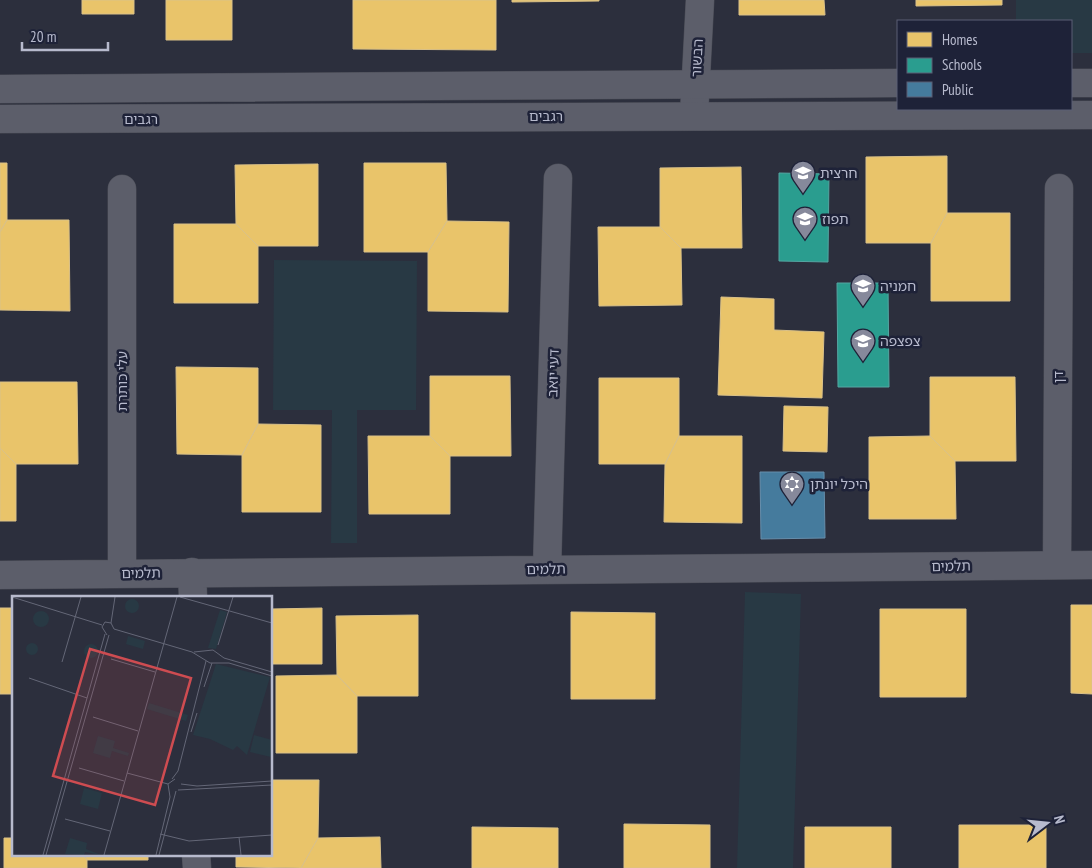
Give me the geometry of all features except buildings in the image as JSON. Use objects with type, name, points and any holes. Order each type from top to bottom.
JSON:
[{"type":"street","name":"הבשור","points":[[694,115],[700,0]]},
{"type":"street","points":[[0,89],[897,83]]},
{"type":"street","points":[[1072,83],[1092,83]]},
{"type":"street","name":"רגבים","points":[[0,119],[694,115],[1092,116]]},
{"type":"street","name":"דעי יואב","points":[[547,569],[558,178]]},
{"type":"street","name":"דן","points":[[1057,565],[1059,188]]},
{"type":"street","name":"עלי כותרת","points":[[122,189],[122,573]]},
{"type":"street","name":"תלמים","points":[[0,576],[122,573],[192,585],[547,569],[1092,565]]},
{"type":"shaded area","points":[[1016,0],[1092,0],[1092,53],[1072,53],[1072,20],[1016,20]]},
{"type":"shaded area","points":[[274,260],[417,261],[416,410],[357,410],[357,543],[331,543],[332,410],[273,410]]},
{"type":"shaded area","points":[[745,592],[801,594],[793,868],[737,868]]},
{"type":"place","name":"חרצית","points":[[803,194]]},
{"type":"place","name":"תפוז","points":[[805,240]]},
{"type":"place","name":"חמניה","points":[[863,307]]},
{"type":"place","name":"צפצפה","points":[[863,362]]},
{"type":"place","name":"היכל יונתן","points":[[792,505]]}]
